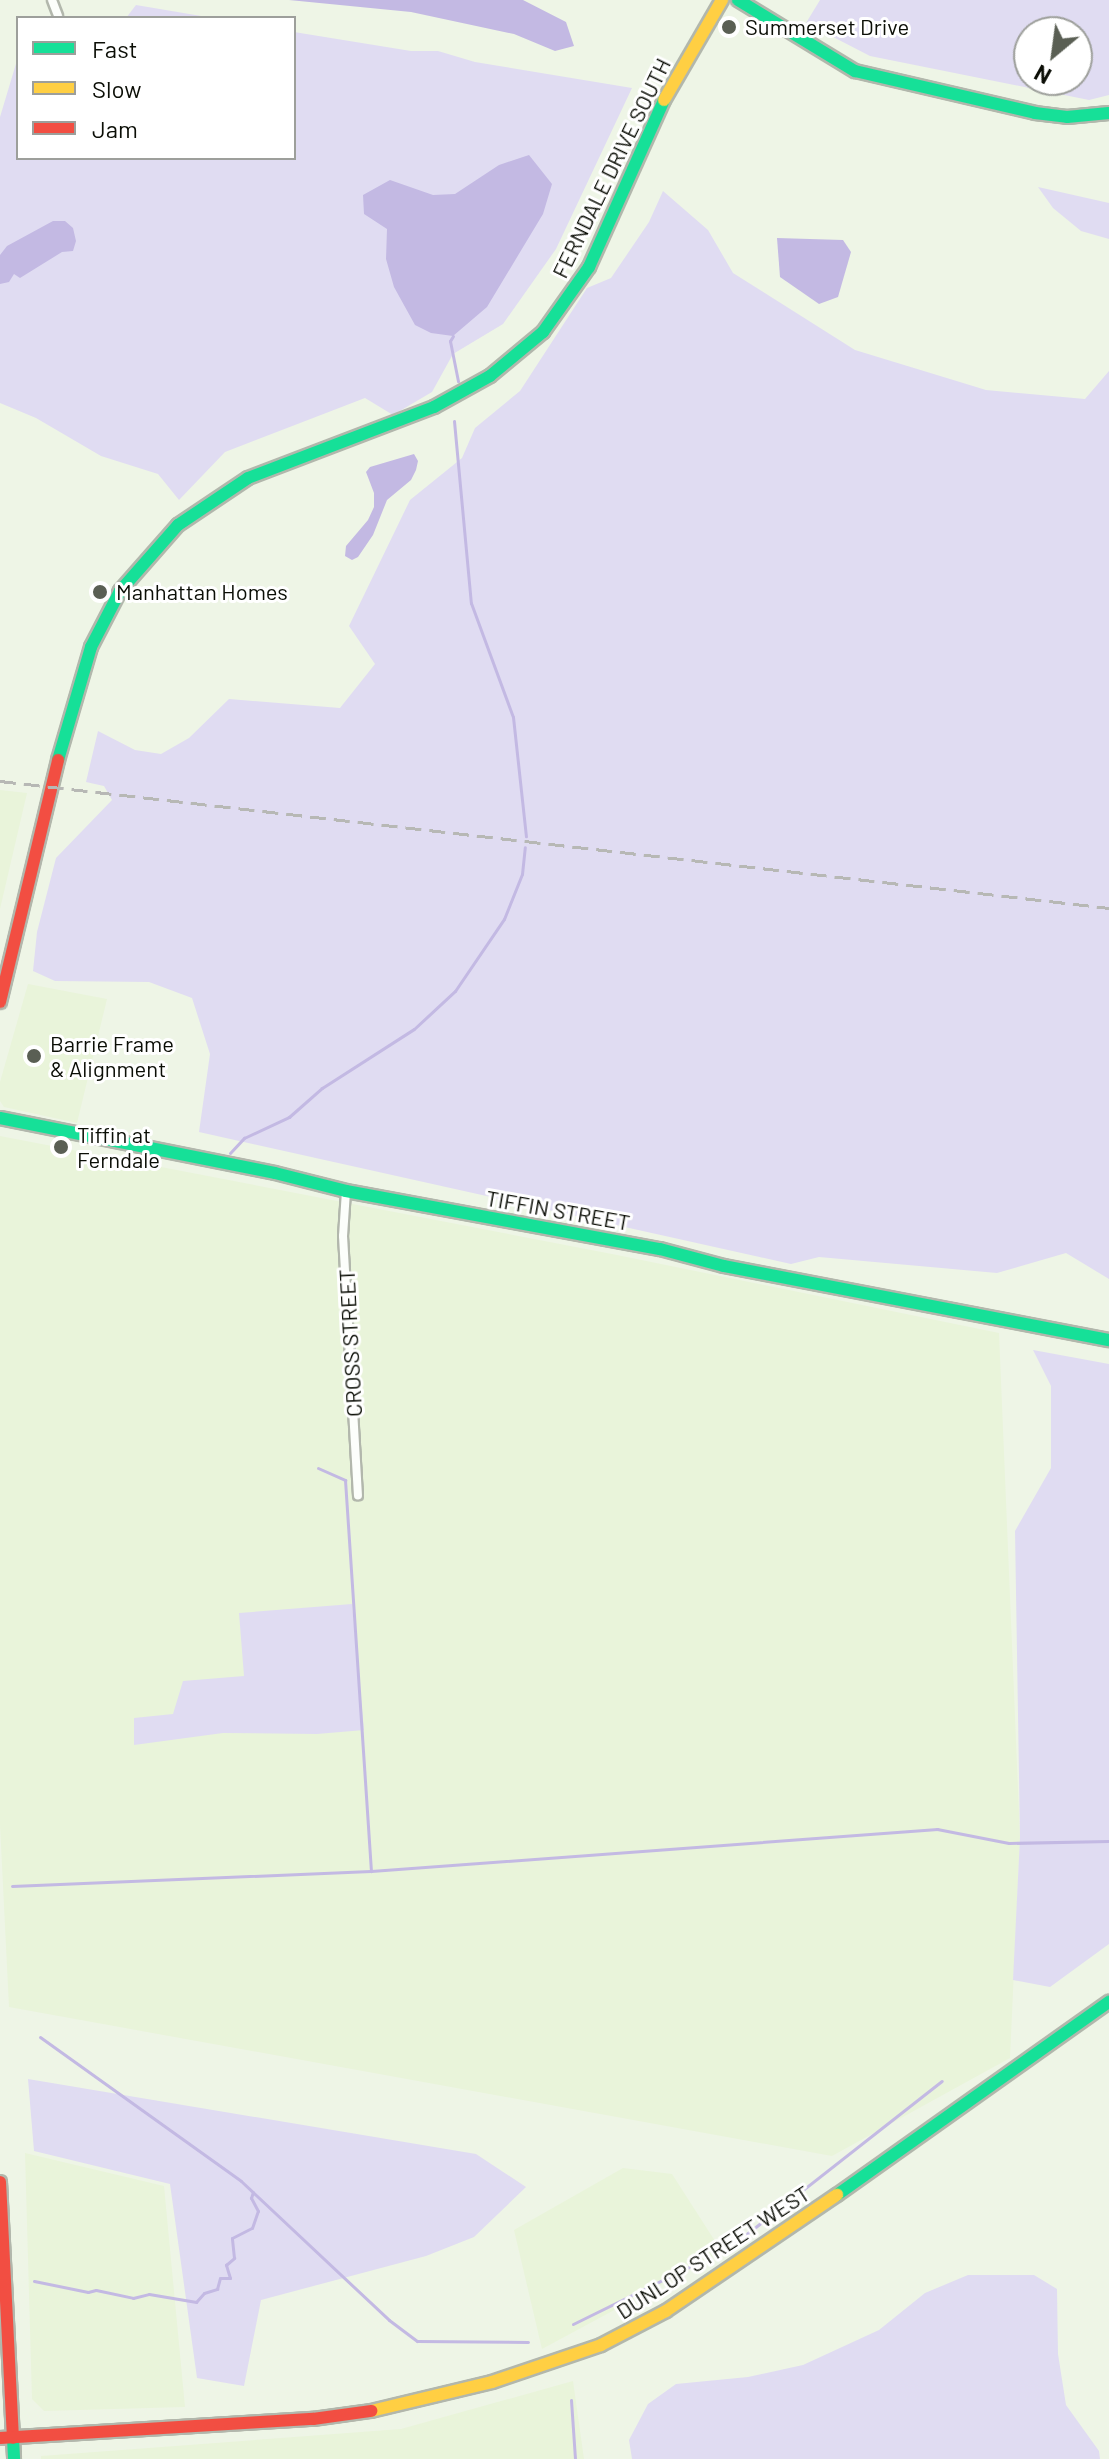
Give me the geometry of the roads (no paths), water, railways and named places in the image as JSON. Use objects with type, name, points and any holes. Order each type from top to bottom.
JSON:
[{"type":"main road","name":"FERNDALE DRIVE SOUTH","points":[[0,1002],[51,786],[77,691],[91,647],[120,591],[178,525],[248,478],[434,407],[490,376],[543,332],[589,267],[660,107],[722,0]]},
{"type":"main road","points":[[738,0],[855,71],[1035,113],[1067,117],[1109,113]]},
{"type":"main road","name":"TIFFIN STREET","points":[[0,1118],[275,1173],[346,1191],[660,1249],[724,1266],[1109,1340]]},
{"type":"main road","name":"DUNLOP STREET WEST","points":[[6,2438],[313,2419],[371,2411],[492,2382],[601,2345],[666,2311],[750,2257],[1109,2002]]},
{"type":"main road","points":[[0,2182],[6,2438],[14,2459]]},
{"type":"street","points":[[52,0],[58,16]]},
{"type":"street","name":"CROSS STREET","points":[[346,1191],[343,1236],[358,1496]]},
{"type":"waterway","points":[[453,336],[450,341],[458,381]]},
{"type":"waterway","points":[[454,421],[471,603],[513,717],[526,836]]},
{"type":"waterway","points":[[230,1153],[244,1138],[289,1117],[322,1088],[414,1029],[455,991],[504,919],[522,874],[525,847]]},
{"type":"waterway","points":[[318,1468],[345,1480],[371,1871]]},
{"type":"waterway","points":[[12,1886],[371,1871],[937,1829],[1009,1843],[1109,1841]]},
{"type":"waterway","points":[[40,2037],[241,2181],[389,2320],[417,2341],[528,2342]]},
{"type":"waterway","points":[[730,2247],[942,2081]]},
{"type":"waterway","points":[[34,2281],[133,2298],[149,2294],[196,2302],[204,2293],[217,2289],[220,2278],[230,2278],[226,2265],[234,2258],[232,2238],[252,2228],[258,2211],[251,2198],[253,2192]]},
{"type":"waterway","points":[[573,2324],[689,2267]]},
{"type":"waterway","points":[[571,2400],[575,2459]]},
{"type":"railway","points":[[0,781],[1109,908]]},
{"type":"place","name":"Summerset Drive","points":[[729,27]]},
{"type":"place","name":"Manhattan Homes","points":[[100,592]]},
{"type":"place","name":"Barrie Frame & Alignment","points":[[34,1056]]},
{"type":"place","name":"Tiffin at Ferndale","points":[[61,1147]]}]
